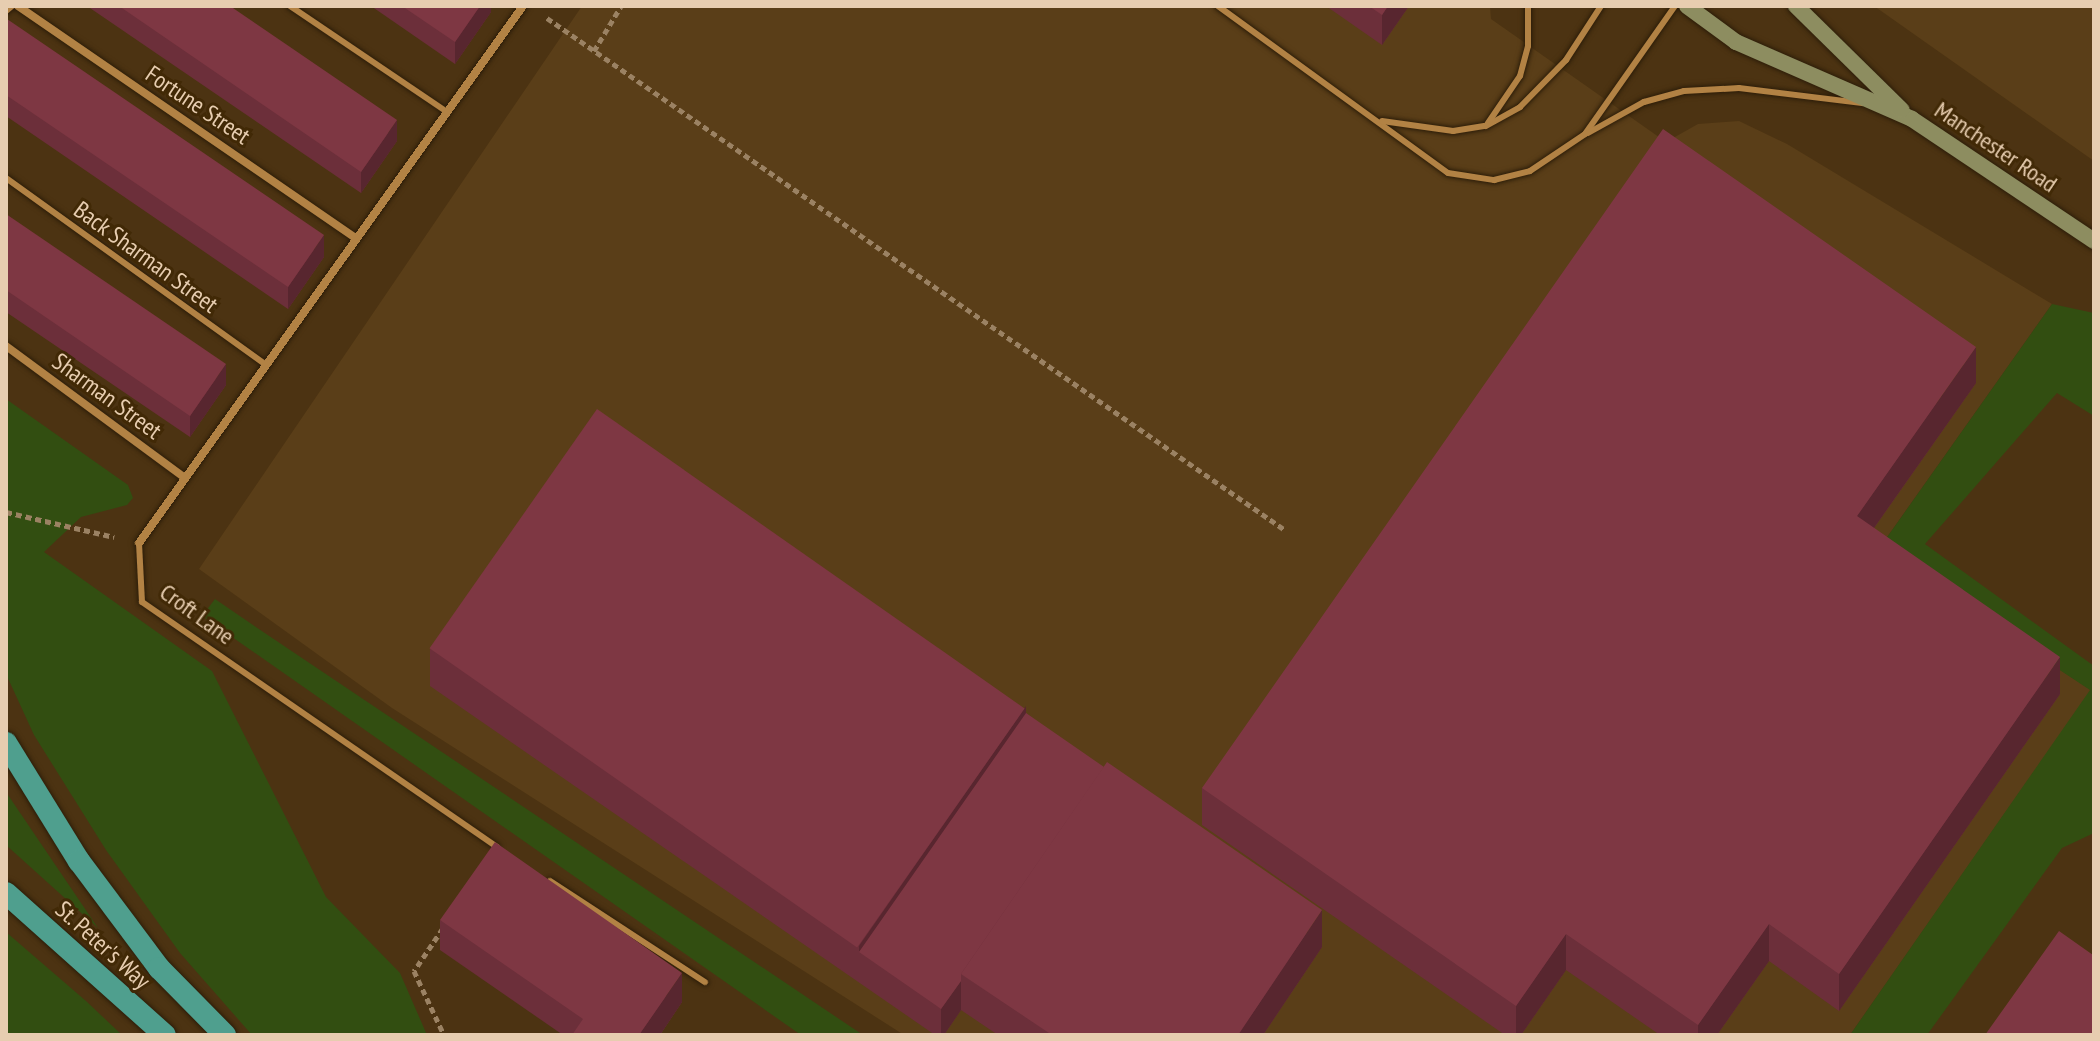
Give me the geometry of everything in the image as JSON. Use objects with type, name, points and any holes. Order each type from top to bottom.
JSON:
[{"type":"highway","points":[[6,743],[40,803],[150,956],[225,1035]]},
{"type":"highway","name":"St. Peter's Way","points":[[6,893],[165,1035]]},
{"type":"main road","name":"Manchester Road","points":[[1687,6],[1736,42],[1912,119],[2094,241]]},
{"type":"main road","name":"Manchester Road","points":[[1796,6],[1912,119]]},
{"type":"street","name":"Fortune Street","points":[[18,6],[356,238]]},
{"type":"street","points":[[139,543],[523,6]]},
{"type":"street","name":"Sharman Street","points":[[6,346],[185,478]]},
{"type":"lane","points":[[6,11],[12,6]]},
{"type":"lane","points":[[290,6],[447,112]]},
{"type":"lane","points":[[1218,6],[1448,173],[1494,180],[1540,166],[1585,134],[1644,102],[1684,91],[1739,88],[1882,106]]},
{"type":"lane","points":[[1486,126],[1520,76],[1528,46],[1528,6]]},
{"type":"lane","points":[[1379,121],[1453,131],[1486,126],[1520,107],[1566,60],[1601,6]]},
{"type":"lane","points":[[1585,134],[1675,6]]},
{"type":"lane","name":"Back Sharman Street","points":[[6,178],[266,365]]},
{"type":"lane","name":"Croft Lane","points":[[139,543],[142,602],[511,855]]},
{"type":"lane","points":[[537,872],[705,982]]},
{"type":"path","points":[[594,51],[621,6]]},
{"type":"path","points":[[542,15],[1285,530]]},
{"type":"path","points":[[6,512],[139,543]]},
{"type":"path","points":[[444,1035],[414,971],[448,921]]},
{"type":"shaded area","points":[[582,6],[1490,6],[1491,19],[1666,142],[1698,124],[1739,121],[1787,144],[2052,304],[1878,550],[2091,690],[1850,1035],[904,1035],[392,708],[199,569]]},
{"type":"shaded area","points":[[1874,6],[2094,6],[2094,161]]},
{"type":"green space","points":[[2052,304],[2094,313],[2094,416],[2057,393],[1925,544],[2094,666],[2094,833],[2062,848],[1927,1035],[1850,1035],[2090,690],[1878,550]]},
{"type":"green space","points":[[6,399],[128,485],[133,498],[127,505],[81,517],[44,552],[212,671],[326,897],[400,973],[427,1035],[252,1035],[180,953],[106,850],[34,735],[6,674]]},
{"type":"green space","points":[[215,599],[863,1035],[801,1035],[202,616]]},
{"type":"green space","points":[[6,792],[98,928],[6,845]]},
{"type":"green space","points":[[6,932],[86,1001],[122,1035],[6,1035]]},
{"type":"building","points":[[119,6],[230,6],[397,120],[361,172]]},
{"type":"building","points":[[402,6],[480,6],[455,42]]},
{"type":"building","points":[[1369,6],[1388,6],[1382,15]]},
{"type":"building","points":[[7,19],[324,235],[288,287],[6,95]]},
{"type":"building","points":[[1663,129],[1976,347],[1857,516],[2060,657],[1839,974],[1769,924],[1698,1025],[1566,934],[1516,1006],[1202,788]]},
{"type":"building","points":[[6,214],[226,364],[190,416],[6,290]]},
{"type":"building","points":[[597,409],[1025,708],[857,948],[430,648]]},
{"type":"building","points":[[1026,713],[1104,767],[961,974],[961,981],[941,1009],[859,952]]},
{"type":"building","points":[[1107,762],[1322,910],[1238,1035],[1052,1035],[961,974]]},
{"type":"building","points":[[495,842],[682,973],[639,1035],[572,1035],[583,1019],[440,920]]},
{"type":"building","points":[[2059,931],[2094,954],[2094,1035],[1985,1035]]}]
